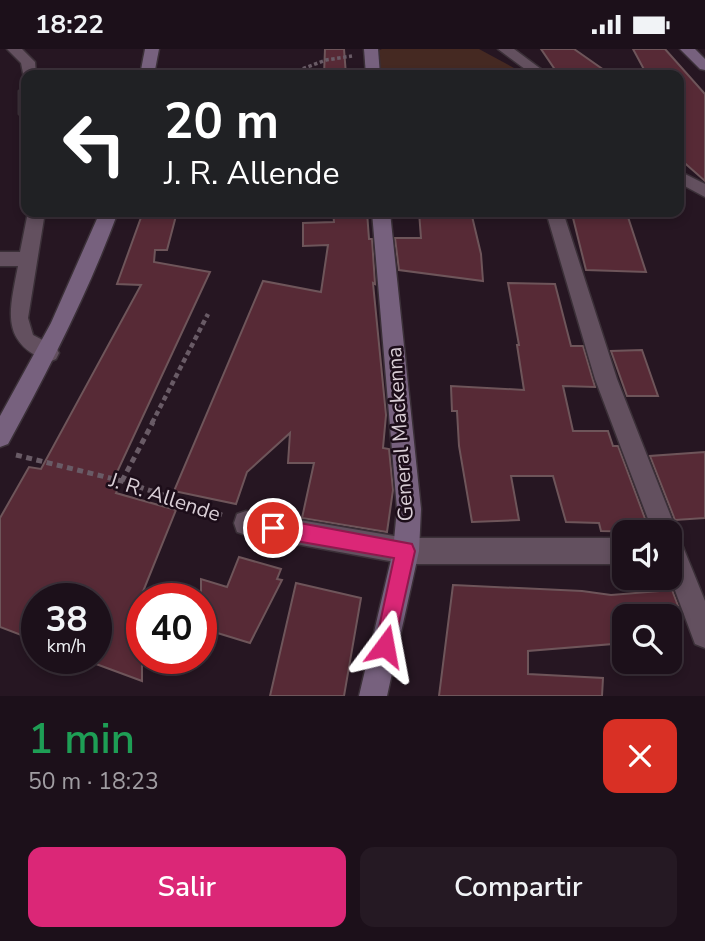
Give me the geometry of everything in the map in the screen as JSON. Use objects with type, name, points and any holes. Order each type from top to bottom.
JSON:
[{"type":"street","points":[[14,49],[28,62],[29,70]]},
{"type":"street","points":[[148,70],[152,49]]},
{"type":"street","points":[[505,49],[535,70]]},
{"type":"street","points":[[687,49],[705,67]]},
{"type":"street","points":[[371,52],[373,70]]},
{"type":"street","points":[[684,179],[705,191]]},
{"type":"street","points":[[35,217],[18,332],[27,343],[49,353]]},
{"type":"street","points":[[0,437],[49,353],[107,217]]},
{"type":"street","name":"General Mackenna","points":[[373,696],[406,551],[409,509],[381,217]]},
{"type":"street","points":[[556,217],[606,379],[660,520]]},
{"type":"street","points":[[0,259],[29,259]]},
{"type":"street","name":"J. R. Allende","points":[[246,523],[406,551],[612,551]]},
{"type":"street","points":[[682,577],[705,634]]},
{"type":"path","points":[[299,70],[326,60],[371,52]]},
{"type":"path","points":[[122,481],[208,314]]},
{"type":"path","name":"J. R. Allende","points":[[13,454],[122,481],[246,523]]},
{"type":"shaded area","points":[[382,49],[479,49],[514,68],[378,70],[374,52]]},
{"type":"building","points":[[325,49],[344,49],[346,70],[324,70]]},
{"type":"building","points":[[541,49],[574,49],[604,70],[555,70]]},
{"type":"building","points":[[633,49],[665,49],[684,70],[644,70]]},
{"type":"building","points":[[684,70],[705,94],[705,181],[684,162]]},
{"type":"building","points":[[141,217],[176,217],[167,250],[155,250],[154,262],[210,272],[111,485],[119,487],[116,493],[176,510],[146,583],[126,583],[126,674],[142,674],[142,681],[112,670],[112,583],[21,583],[21,635],[0,627],[0,518],[29,467],[41,469],[141,285],[117,284]]},
{"type":"building","points":[[334,217],[367,217],[369,239],[372,239],[375,284],[373,283],[386,415],[383,448],[389,449],[393,490],[387,532],[302,518],[314,463],[288,463],[290,433],[247,472],[236,504],[174,491],[263,281],[321,292],[328,245],[303,246],[303,223],[334,222]]},
{"type":"building","points":[[419,217],[472,217],[481,254],[483,281],[399,270],[395,238],[421,238]]},
{"type":"building","points":[[573,217],[628,217],[646,272],[586,270]]},
{"type":"building","points":[[508,283],[555,284],[571,346],[583,346],[595,387],[563,386],[573,431],[608,431],[613,446],[618,446],[646,520],[612,520],[612,531],[601,531],[599,523],[566,522],[553,476],[511,476],[519,520],[472,522],[459,446],[457,411],[452,411],[451,386],[524,390]]},
{"type":"building","points":[[642,350],[658,396],[627,396],[611,351]]},
{"type":"building","points":[[705,452],[705,518],[675,520],[650,456]]},
{"type":"building","points":[[239,557],[281,569],[277,579],[282,580],[250,643],[217,633],[217,584],[227,587]]},
{"type":"building","points":[[296,583],[361,598],[344,696],[270,696]]},
{"type":"building","points":[[453,585],[582,591],[611,595],[672,590],[677,604],[612,604],[612,644],[528,651],[528,674],[603,678],[602,696],[439,696]]},
{"type":"route","points":[[273,528],[406,551],[385,646]]}]
